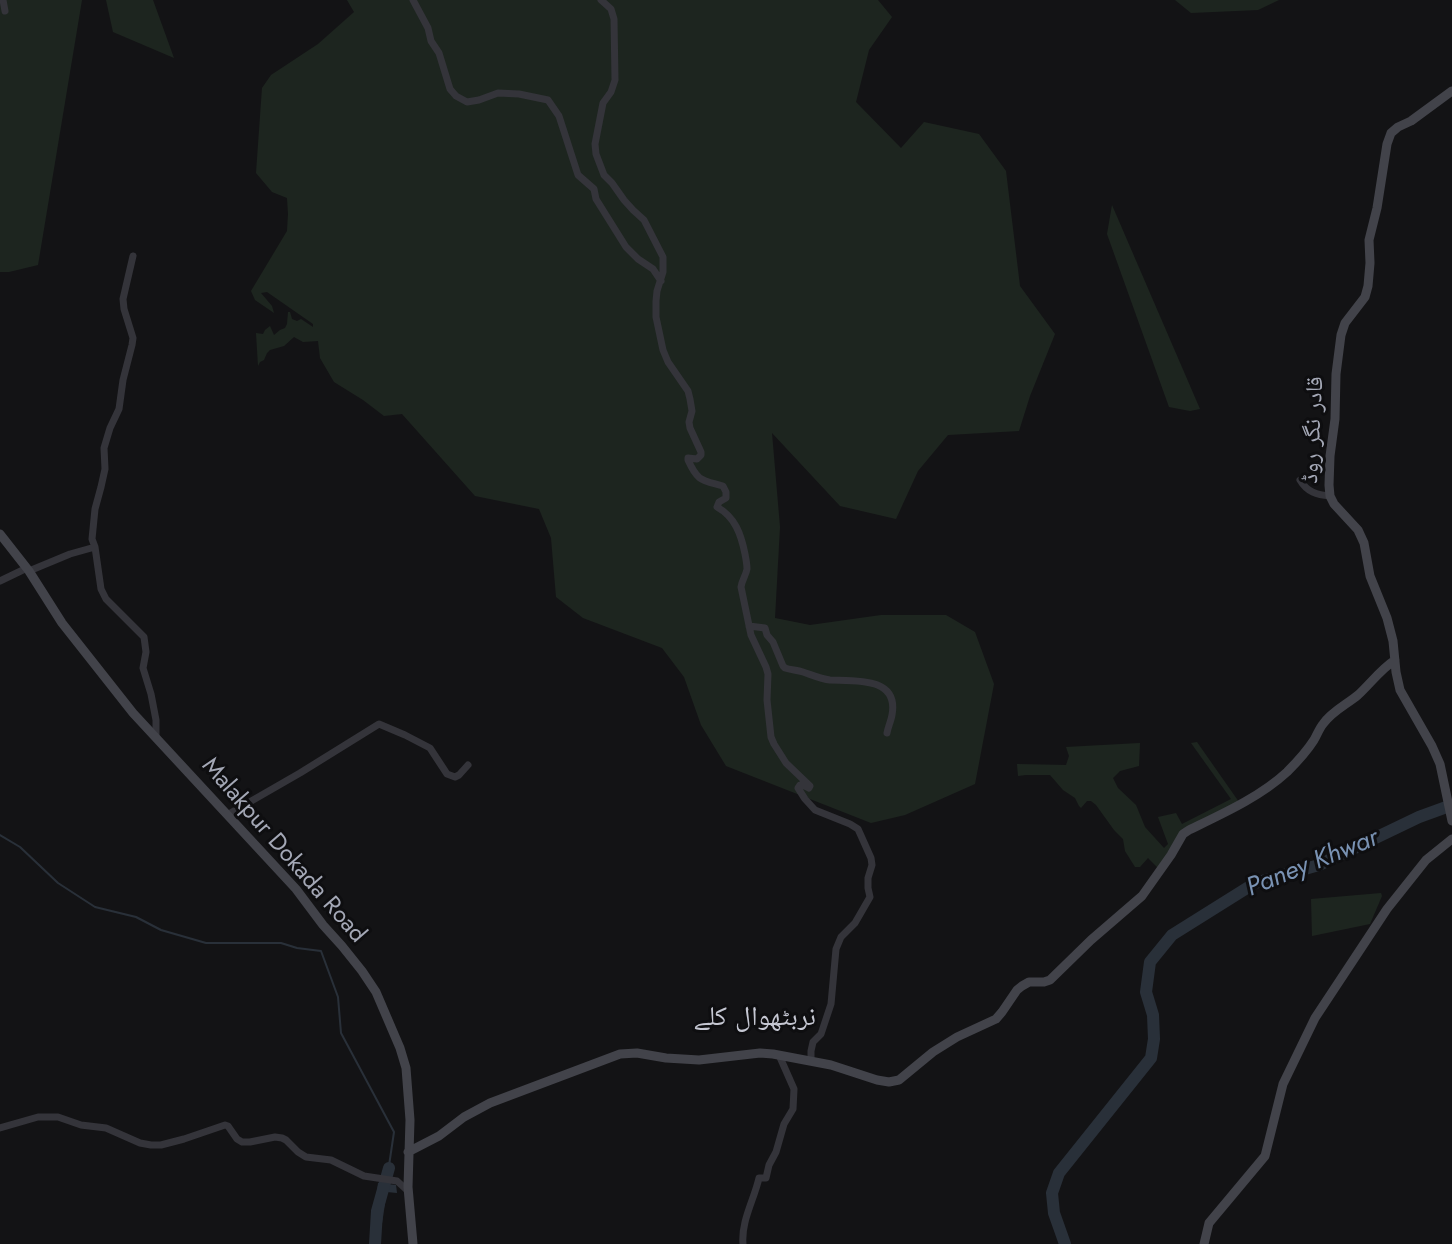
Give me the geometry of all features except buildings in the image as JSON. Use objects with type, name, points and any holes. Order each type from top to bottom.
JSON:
[{"type":"street","points":[[3,0],[5,11]]},
{"type":"street","points":[[413,0],[428,28],[431,41],[440,53],[450,89],[456,96],[467,102],[498,93],[519,94],[548,100],[559,116],[578,175],[594,189],[596,200],[626,247],[638,259],[653,268],[661,281]]},
{"type":"street","points":[[602,0],[611,9],[614,19],[615,80],[611,92],[603,103],[595,144],[596,154],[604,175],[644,220],[663,257],[663,272],[656,301],[656,316],[661,341],[668,362],[688,391],[692,411],[690,428],[701,452],[697,459],[688,458],[688,460],[697,476],[707,483],[723,486],[726,498],[719,502],[717,507],[727,513],[735,523],[742,540],[747,569],[741,587],[751,635],[768,674],[766,700],[771,738],[786,763],[810,786],[809,789],[800,785],[798,788],[805,799],[815,810],[858,829],[871,858],[872,866],[868,878],[870,897],[855,923],[841,937],[836,949],[831,1004],[821,1034],[813,1042],[811,1061]]},
{"type":"street","name":"قادر نگر روڈ","points":[[1452,91],[1411,121],[1398,127],[1391,133],[1387,144],[1377,208],[1369,240],[1368,286],[1365,297],[1345,322],[1339,345],[1329,485],[1330,496],[1334,504],[1358,530],[1364,543],[1370,576],[1390,630],[1400,690],[1440,764],[1452,820]]},
{"type":"street","points":[[133,256],[123,298],[133,338],[132,345],[123,380],[119,409],[104,448],[105,469],[95,508],[92,539],[101,589],[106,598],[144,637],[146,652],[143,668],[156,720],[156,737]]},
{"type":"street","points":[[1299,480],[1305,488],[1318,495],[1330,496]]},
{"type":"street","name":"Malakpur Dokada Road","points":[[0,534],[28,569],[69,632],[133,713],[296,889],[376,992],[406,1068],[410,1120],[408,1191],[414,1244]]},
{"type":"street","points":[[0,581],[28,569],[95,547]]},
{"type":"street","points":[[749,626],[765,627],[785,668],[831,680],[859,681],[878,685],[886,690],[893,703],[887,733]]},
{"type":"street","points":[[408,1152],[439,1136],[464,1117],[490,1103],[620,1054],[637,1053],[699,1060],[760,1053],[811,1061],[877,1080],[889,1082],[899,1080],[933,1052],[957,1037],[996,1019],[1022,986],[1029,982],[1050,980],[1091,940],[1142,896],[1183,834],[1229,812],[1276,782],[1303,755],[1331,714],[1356,697],[1387,665],[1395,660]]},
{"type":"street","points":[[227,815],[379,724],[430,748],[447,774],[455,777],[468,765]]},
{"type":"street","points":[[1204,1244],[1209,1223],[1265,1156],[1283,1084],[1315,1018],[1387,909],[1426,860],[1452,839]]},
{"type":"street","points":[[743,1244],[745,1221],[756,1194],[759,1178],[766,1178],[784,1124],[793,1109],[794,1089],[779,1055]]},
{"type":"street","points":[[0,1128],[38,1117],[58,1117],[81,1125],[106,1128],[140,1143],[151,1145],[184,1139],[225,1125],[242,1142],[282,1138],[306,1157],[331,1160],[364,1176],[397,1181],[408,1191]]},
{"type":"street","points":[[397,1181],[408,1170]]},
{"type":"shaded area","points":[[0,0],[82,0],[38,265],[9,272],[0,272]]},
{"type":"shaded area","points":[[106,0],[153,0],[174,58],[113,32]]},
{"type":"shaded area","points":[[347,0],[878,0],[892,17],[869,50],[856,102],[901,148],[924,122],[979,134],[1006,171],[1020,286],[1055,334],[1030,396],[1019,431],[948,435],[918,471],[896,519],[840,506],[772,433],[780,527],[775,618],[810,625],[881,615],[946,615],[975,632],[994,684],[975,784],[905,815],[871,823],[726,766],[701,725],[684,677],[662,648],[583,618],[556,597],[551,538],[539,509],[475,496],[402,414],[384,416],[334,382],[320,358],[318,341],[303,342],[294,337],[284,346],[270,350],[258,366],[256,333],[263,334],[270,326],[274,335],[285,328],[288,312],[292,319],[297,321],[301,319],[313,327],[313,324],[267,292],[261,293],[272,306],[274,313],[255,300],[251,291],[287,231],[288,214],[287,198],[272,192],[256,173],[262,88],[271,75],[318,44],[354,12]]},
{"type":"shaded area","points":[[1175,0],[1279,0],[1258,10],[1191,13]]},
{"type":"shaded area","points":[[1112,205],[1200,409],[1190,411],[1169,407],[1107,234]]},
{"type":"shaded area","points":[[1197,742],[1239,802],[1187,828],[1158,868],[1148,858],[1140,867],[1135,867],[1125,851],[1123,839],[1091,801],[1087,801],[1081,808],[1075,798],[1063,790],[1050,775],[1018,776],[1017,764],[1066,765],[1069,756],[1066,747],[1140,743],[1139,766],[1120,771],[1113,778],[1118,788],[1136,805],[1145,827],[1164,848],[1168,844],[1158,817],[1176,813],[1182,824],[1231,799],[1191,743]]},
{"type":"shaded area","points":[[1381,893],[1382,896],[1370,924],[1312,936],[1311,899]]},
{"type":"shaded area","points":[[378,1183],[396,1185],[397,1193],[377,1191]]},
{"type":"waterway","name":"Paney Khwar","points":[[1065,1244],[1054,1213],[1052,1193],[1059,1173],[1151,1058],[1154,1039],[1153,1015],[1146,992],[1150,962],[1172,935],[1255,883],[1319,865],[1419,817],[1452,805]]},
{"type":"waterway","points":[[0,835],[20,847],[58,883],[95,907],[136,917],[161,930],[206,943],[281,943],[321,951],[338,997],[341,1033],[394,1132],[387,1179]]},
{"type":"waterway","points":[[375,1244],[377,1211],[389,1168]]},
{"type":"waterway","points":[[378,1244],[386,1190]]},
{"type":"district","name":"نربٹھوال کلے","points":[[755,1018]]}]
